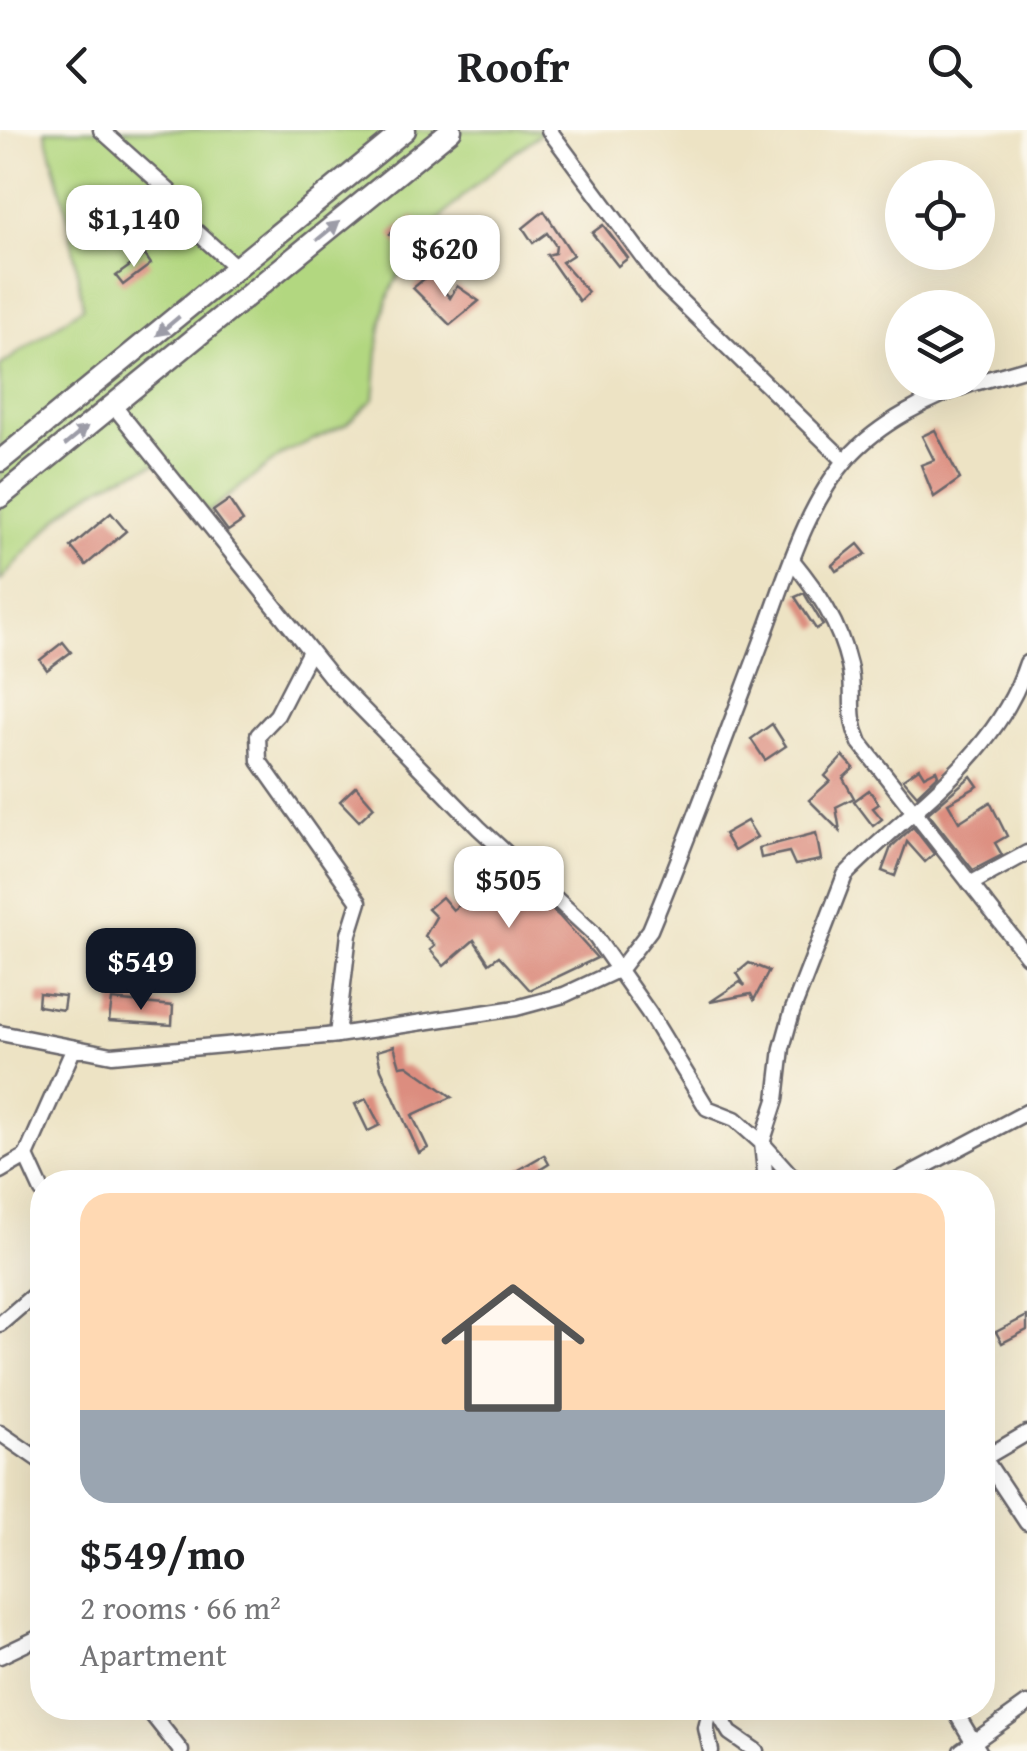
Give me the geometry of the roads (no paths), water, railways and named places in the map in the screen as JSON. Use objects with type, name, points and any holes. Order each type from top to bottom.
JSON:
[{"type":"highway","points":[[4,450],[238,268],[405,130]]},
{"type":"highway","points":[[0,496],[451,130]]},
{"type":"street","points":[[101,130],[169,190],[180,217],[238,268]]},
{"type":"street","points":[[550,130],[663,284],[845,461]]},
{"type":"street","points":[[995,377],[1027,368]]},
{"type":"street","points":[[0,1171],[26,1156],[73,1050],[248,1049],[516,1008],[564,995],[620,969],[635,953],[657,914],[792,560],[845,461],[901,417],[938,400]]},
{"type":"street","points":[[114,406],[310,651],[479,828],[592,932],[620,969],[706,1108],[734,1119],[786,1170]]},
{"type":"street","points":[[792,560],[830,610],[850,668],[849,720],[860,743],[1027,956]]},
{"type":"street","points":[[310,651],[277,715],[258,735],[258,760],[359,902],[349,934],[337,1035]]},
{"type":"street","points":[[765,1170],[762,1143],[776,1100],[782,1048],[832,898],[845,875],[992,734],[1018,692],[1027,663]]},
{"type":"street","points":[[970,884],[1027,853]]},
{"type":"street","points":[[0,1033],[112,1055],[337,1035]]},
{"type":"street","points":[[918,1170],[1027,1112]]},
{"type":"street","points":[[26,1156],[32,1170]]},
{"type":"street","points":[[0,1324],[30,1298]]},
{"type":"street","points":[[0,1433],[30,1454]]},
{"type":"street","points":[[995,1450],[1027,1434]]},
{"type":"street","points":[[995,1473],[1027,1522]]},
{"type":"street","points":[[0,1656],[30,1642]]},
{"type":"street","points":[[958,1720],[970,1748],[1027,1704]]},
{"type":"street","points":[[157,1720],[182,1751]]},
{"type":"street","points":[[709,1720],[706,1728],[711,1751]]},
{"type":"street","points":[[721,1720],[730,1733],[756,1751]]}]
